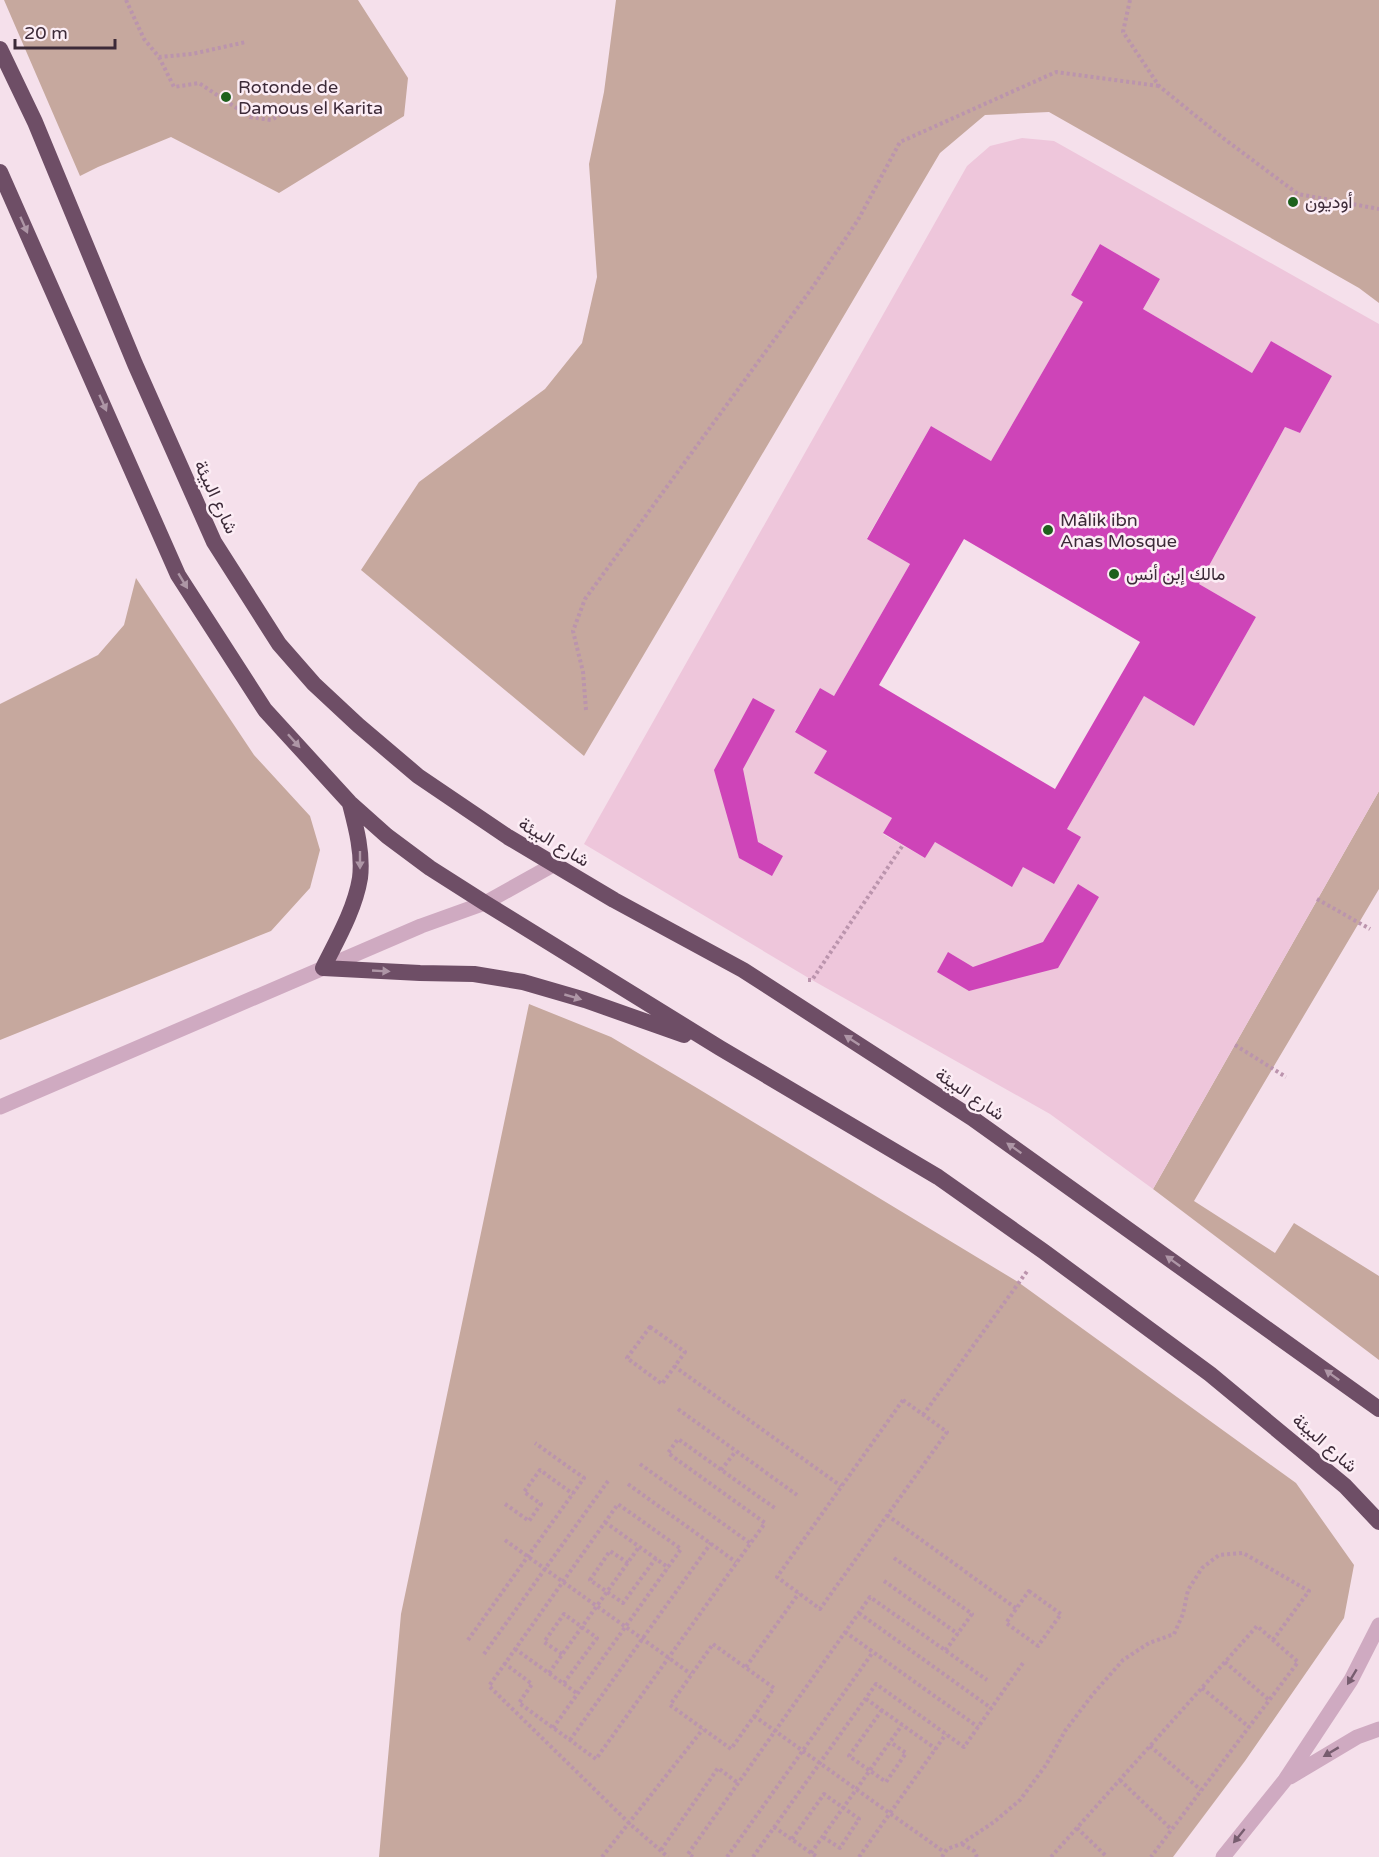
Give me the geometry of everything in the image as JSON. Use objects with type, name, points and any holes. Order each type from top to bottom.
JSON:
[{"type":"highway","name":"شارع البيئة","points":[[0,49],[35,122],[135,364],[214,542],[279,644],[323,692],[418,776],[553,865],[743,969],[972,1118],[1379,1409]]},
{"type":"highway","name":"شارع البيئة","points":[[0,172],[178,575],[266,710],[350,803],[387,836],[430,868],[485,903],[720,1048],[938,1177],[1210,1374],[1345,1486],[1379,1522]]},
{"type":"highway","points":[[350,803],[360,849],[360,878],[343,928],[323,968],[420,974],[474,974],[523,982],[585,1000],[720,1048]]},
{"type":"street","points":[[0,1107],[421,926],[485,903],[553,865]]},
{"type":"street","points":[[1223,1857],[1285,1780],[1351,1680],[1379,1625]]},
{"type":"street","points":[[1285,1780],[1357,1737],[1379,1729]]},
{"type":"path","points":[[126,0],[144,39],[159,57],[174,87],[199,83],[250,117],[271,120],[283,113]]},
{"type":"path","points":[[1130,0],[1124,32],[1159,86],[1298,194],[1379,209]]},
{"type":"path","points":[[159,57],[192,54],[246,42]]},
{"type":"path","points":[[586,710],[583,672],[573,631],[585,599],[812,288],[858,220],[900,142],[1056,72],[1159,86]]},
{"type":"path","points":[[801,978],[812,980],[903,845]]},
{"type":"path","points":[[1317,899],[1370,929]]},
{"type":"path","points":[[1234,1045],[1286,1077]]},
{"type":"path","points":[[923,1415],[1018,1282],[1043,1251]]},
{"type":"path","points":[[650,1327],[685,1352],[674,1366],[662,1384],[627,1359],[650,1327]]},
{"type":"path","points":[[674,1366],[841,1486]]},
{"type":"path","points":[[903,1400],[946,1432],[820,1609],[777,1577],[841,1486],[903,1400]]},
{"type":"path","points":[[678,1409],[797,1495]]},
{"type":"path","points":[[504,1664],[532,1684],[519,1703],[596,1759],[765,1523],[668,1453],[678,1439],[776,1509]]},
{"type":"path","points":[[468,1640],[584,1478],[535,1443]]},
{"type":"path","points":[[721,1470],[736,1451]]},
{"type":"path","points":[[640,1464],[750,1544]]},
{"type":"path","points":[[505,1504],[529,1521],[541,1504],[524,1492],[540,1470],[573,1494]]},
{"type":"path","points":[[484,1654],[608,1481]]},
{"type":"path","points":[[628,1484],[736,1562]]},
{"type":"path","points":[[553,1728],[681,1550],[618,1504],[489,1686],[630,1824],[668,1857]]},
{"type":"path","points":[[887,1515],[1017,1609]]},
{"type":"path","points":[[605,1522],[669,1568]]},
{"type":"path","points":[[505,1539],[691,1674]]},
{"type":"path","points":[[570,1740],[711,1543]]},
{"type":"path","points":[[549,1673],[639,1546]]},
{"type":"path","points":[[628,1563],[610,1551],[590,1580],[623,1604],[656,1558]]},
{"type":"path","points":[[942,1857],[944,1852],[953,1845],[961,1844],[994,1822],[1020,1800],[1046,1765],[1065,1731],[1123,1660],[1149,1643],[1174,1634],[1183,1614],[1188,1590],[1202,1568],[1220,1555],[1243,1553],[1309,1591],[1273,1640]]},
{"type":"path","points":[[894,1558],[972,1614],[945,1651]]},
{"type":"path","points":[[884,1581],[958,1634]]},
{"type":"path","points":[[1029,1591],[1061,1614],[1038,1646],[1006,1623],[1017,1609],[1029,1591]]},
{"type":"path","points":[[746,1668],[799,1593]]},
{"type":"path","points":[[693,1857],[688,1854],[870,1597],[987,1680]]},
{"type":"path","points":[[562,1654],[544,1642],[564,1614],[597,1638],[564,1683]]},
{"type":"path","points":[[859,1614],[991,1708]]},
{"type":"path","points":[[1051,1857],[1257,1626],[1298,1662],[1151,1857]]},
{"type":"path","points":[[845,1632],[978,1727]]},
{"type":"path","points":[[713,1644],[774,1688],[731,1749],[670,1705],[691,1674],[713,1644]]},
{"type":"path","points":[[515,1648],[578,1694]]},
{"type":"path","points":[[727,1857],[873,1652]]},
{"type":"path","points":[[1225,1662],[1269,1700]]},
{"type":"path","points":[[753,1857],[876,1684],[964,1747],[1023,1663]]},
{"type":"path","points":[[1202,1688],[1249,1727]]},
{"type":"path","points":[[866,1699],[936,1749]]},
{"type":"path","points":[[882,1710],[849,1756],[886,1782],[906,1753],[890,1742]]},
{"type":"path","points":[[754,1716],[944,1852]]},
{"type":"path","points":[[811,1853],[902,1725]]},
{"type":"path","points":[[602,1857],[703,1729]]},
{"type":"path","points":[[859,1857],[946,1734]]},
{"type":"path","points":[[1150,1746],[1201,1790]]},
{"type":"path","points":[[661,1850],[718,1768],[738,1783]]},
{"type":"path","points":[[1120,1780],[1172,1830]]},
{"type":"path","points":[[792,1839],[824,1794],[859,1819],[840,1848],[823,1837]]},
{"type":"path","points":[[774,1827],[817,1857]]},
{"type":"path","points":[[1077,1828],[1107,1857]]},
{"type":"path","points":[[961,1844],[974,1851],[977,1857]]},
{"type":"shaded area","name":"Rotonde de Damous el Karita","points":[[4,0],[358,0],[408,78],[404,116],[279,193],[171,137],[80,176]]},
{"type":"shaded area","points":[[616,0],[1379,0],[1379,303],[1359,288],[1049,112],[985,115],[940,153],[584,756],[361,570],[419,482],[545,389],[582,343],[597,277],[589,164],[604,92]]},
{"type":"shaded area","points":[[1022,138],[1054,141],[1379,324],[1379,791],[1153,1189],[1050,1114],[812,980],[584,844],[967,166],[990,146]],"holes":[[[1100,244],[1160,279],[1143,309],[1252,373],[1271,341],[1332,376],[1300,433],[1285,427],[1199,584],[1256,617],[1194,726],[1144,696],[1067,829],[1023,867],[1012,886],[935,842],[925,858],[883,834],[892,818],[815,773],[827,751],[795,731],[820,688],[834,696],[910,564],[867,538],[931,426],[991,461],[1083,302],[1071,295]]]},
{"type":"shaded area","points":[[136,578],[254,755],[310,816],[320,850],[310,888],[271,931],[0,1040],[0,704],[98,655],[124,625]]},
{"type":"shaded area","points":[[1379,791],[1379,889],[1194,1201],[1275,1253],[1294,1223],[1379,1276],[1379,1360],[1153,1189]]},
{"type":"shaded area","points":[[529,1004],[611,1037],[1018,1282],[1296,1483],[1354,1565],[1344,1618],[1245,1761],[1173,1857],[379,1857],[401,1614]]},
{"type":"building","name":"مالك إبن أنس","points":[[1100,244],[1160,279],[1143,309],[1252,373],[1271,341],[1332,376],[1300,433],[1285,427],[1199,584],[1256,617],[1194,726],[1144,696],[1067,829],[1081,837],[1054,884],[1023,867],[1012,887],[935,842],[925,858],[883,833],[892,818],[814,773],[827,751],[795,732],[820,688],[834,696],[910,564],[867,539],[931,426],[991,461],[1083,302],[1071,295]],"holes":[[[964,539],[1140,642],[1055,789],[879,685]]]},
{"type":"building","points":[[753,698],[775,710],[743,769],[758,842],[783,856],[772,876],[739,858],[714,770]]},
{"type":"building","points":[[1078,884],[1099,897],[1058,968],[969,991],[937,972],[948,952],[973,967],[1043,942]]},
{"type":"place","name":"Rotonde de Damous el Karita","points":[[226,97]]},
{"type":"place","name":"أوديون","points":[[1293,202]]},
{"type":"place","name":"Mâlik ibn Anas Mosque","points":[[1048,530]]},
{"type":"place","name":"مالك إبن أنس","points":[[1114,574]]}]
